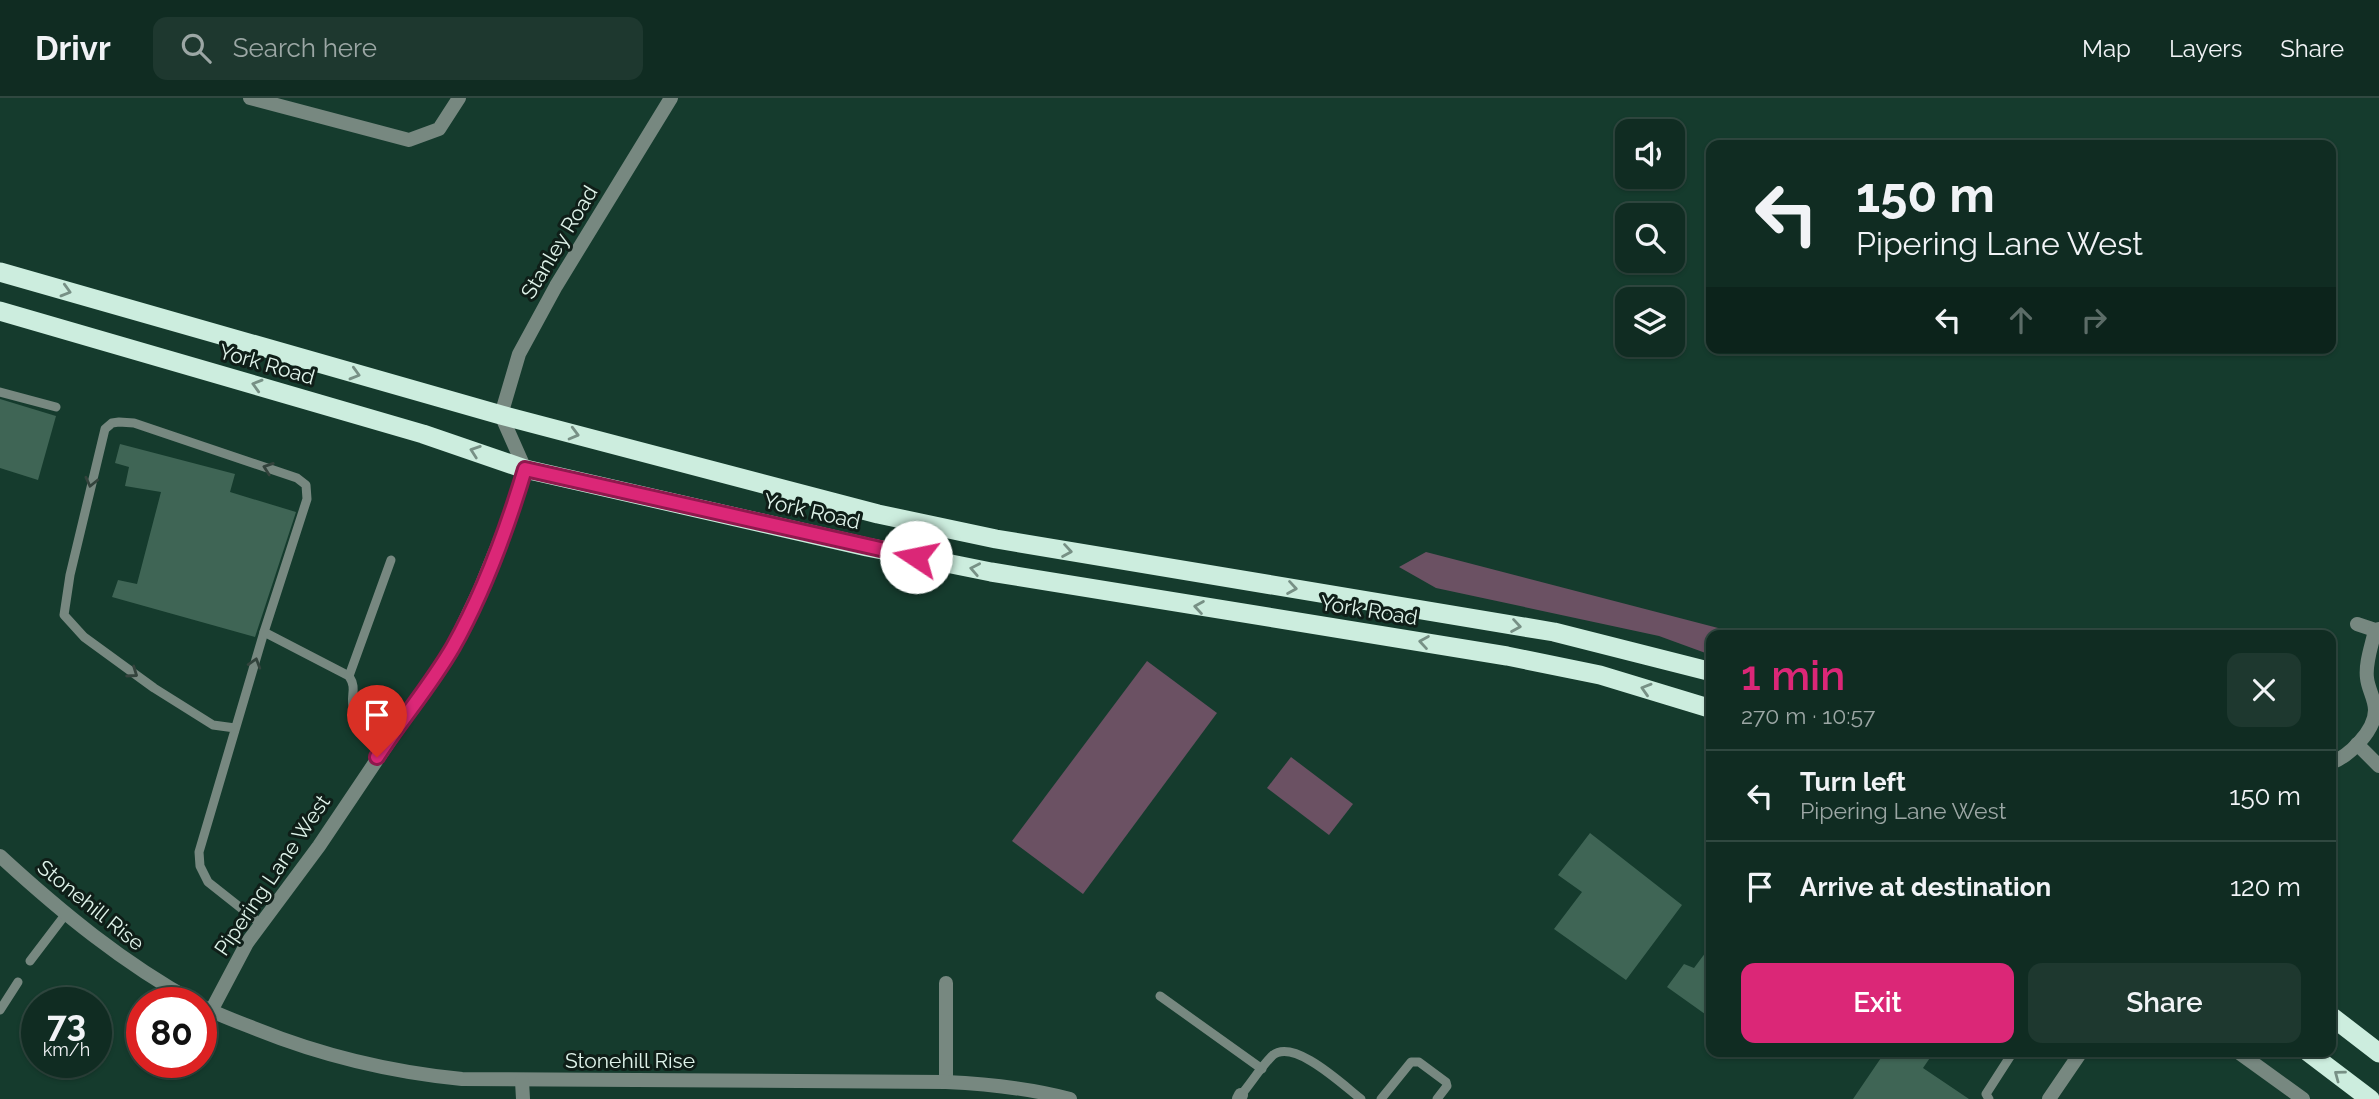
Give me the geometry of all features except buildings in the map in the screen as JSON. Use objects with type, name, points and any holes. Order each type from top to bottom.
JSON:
[{"type":"highway","name":"York Road","points":[[0,272],[501,415],[878,514],[996,540],[1554,632],[1706,670]]},
{"type":"highway","name":"York Road","points":[[0,311],[423,433],[525,469],[867,547],[991,572],[1507,656],[1600,675],[1706,707]]},
{"type":"highway","points":[[2336,1020],[2379,1053]]},
{"type":"highway","points":[[2315,1057],[2370,1099]]},
{"type":"street","points":[[250,98],[409,140],[439,129],[459,98]]},
{"type":"street","name":"Stanley Road","points":[[501,415],[519,354],[556,286],[671,98]]},
{"type":"street","points":[[501,415],[525,469]]},
{"type":"street","name":"Pipering Lane West","points":[[217,991],[247,943],[319,846],[452,648],[485,577],[514,505],[525,469]]},
{"type":"street","points":[[2336,761],[2357,744],[2370,725],[2375,710],[2366,676],[2377,629],[2357,624]]},
{"type":"street","points":[[2357,744],[2379,766]]},
{"type":"street","name":"Stonehill Rise","points":[[0,856],[65,915],[147,975],[168,987]]},
{"type":"street","points":[[946,984],[946,1082]]},
{"type":"street","name":"Stonehill Rise","points":[[217,1013],[295,1045],[392,1070],[462,1079],[946,1082],[994,1084],[1070,1099]]},
{"type":"street","points":[[2049,1099],[2078,1057]]},
{"type":"street","points":[[2245,1057],[2303,1099]]},
{"type":"street","points":[[522,1081],[523,1099]]},
{"type":"lane","points":[[0,392],[56,407]]},
{"type":"lane","points":[[235,728],[214,725],[154,688],[84,637],[64,615],[70,575],[96,460],[105,429],[112,423],[134,423],[298,478],[306,485],[307,499],[264,632],[199,852],[200,866],[208,882],[261,924]]},
{"type":"lane","points":[[349,676],[391,560]]},
{"type":"lane","points":[[264,632],[349,676],[355,688],[352,703],[354,710],[392,735]]},
{"type":"lane","points":[[30,961],[65,915]]},
{"type":"lane","points":[[0,1010],[18,982]]},
{"type":"lane","points":[[1160,996],[1262,1069]]},
{"type":"lane","points":[[1240,1097],[1273,1055],[1284,1050],[1301,1054],[1361,1099]]},
{"type":"lane","points":[[1989,1099],[1986,1094],[2010,1057]]},
{"type":"lane","points":[[1381,1099],[1411,1062],[1419,1062],[1447,1082],[1437,1099]]},
{"type":"shaded area","points":[[1426,552],[1726,630],[1706,630],[1706,653],[1659,636],[1436,588],[1399,567]]},
{"type":"shaded area","points":[[1147,661],[1217,713],[1083,894],[1012,841]]},
{"type":"shaded area","points":[[1291,757],[1353,804],[1329,835],[1267,788]]},
{"type":"route","points":[[377,757],[452,648],[480,589],[514,505],[525,469],[916,557]]}]
